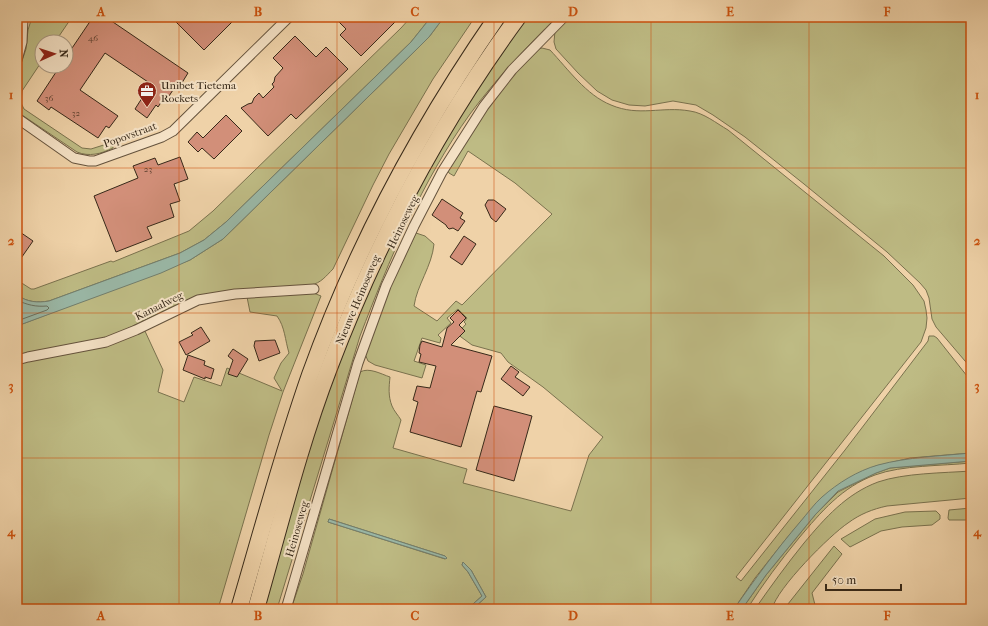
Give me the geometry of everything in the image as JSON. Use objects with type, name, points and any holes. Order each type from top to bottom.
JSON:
[{"type":"highway","name":"Nieuwe Heinoseweg","points":[[239,609],[284,455],[308,382],[345,289],[380,211],[406,162],[435,111],[475,48],[497,17]]},
{"type":"highway","name":"Nieuwe Heinoseweg","points":[[256,609],[304,443],[329,368],[358,299],[388,232],[421,169],[454,111],[518,17]]},
{"type":"street","points":[[17,60],[22,42],[23,17]]},
{"type":"street","name":"Popovstraat","points":[[17,118],[74,158],[89,161],[162,137],[173,131],[289,17]]},
{"type":"street","name":"Heinoseweg","points":[[286,609],[358,363],[384,292],[411,232],[442,172],[484,106],[512,70],[564,17]]},
{"type":"street","name":"Kanaalweg","points":[[17,360],[106,342],[136,330],[198,300],[235,294],[314,289]]},
{"type":"shaded area","points":[[32,17],[72,17],[60,34],[34,34],[34,73],[22,91],[21,103],[24,109],[82,148],[91,149],[110,143],[113,145],[113,148],[95,154],[82,154],[18,111],[17,75],[26,49],[28,30]]},
{"type":"shaded area","points":[[411,17],[431,17],[411,42],[226,222],[204,240],[180,253],[49,301],[32,301],[17,295],[17,280],[31,289],[34,289],[111,261],[113,262],[189,231],[213,211]]},
{"type":"shaded area","points":[[444,17],[475,17],[433,79],[389,154],[333,269],[318,283],[184,303],[104,340],[17,357],[17,326],[190,260],[223,239],[429,37]]},
{"type":"shaded area","points":[[525,17],[557,17],[490,88],[470,114],[437,166],[408,222],[360,336],[277,609],[261,609],[314,430],[353,325],[399,223],[469,99]]},
{"type":"shaded area","points":[[569,17],[971,17],[971,368],[936,327],[932,319],[929,298],[926,290],[920,283],[887,252],[745,137],[696,105],[673,101],[645,106],[629,105],[612,100],[597,91],[556,49],[554,42],[555,31]]},
{"type":"shaded area","points":[[542,48],[550,50],[585,88],[602,101],[611,105],[641,111],[680,110],[695,112],[705,116],[728,130],[884,256],[913,285],[924,301],[927,318],[926,328],[921,342],[736,577],[741,581],[845,450],[928,341],[929,336],[934,336],[937,338],[971,381],[971,453],[910,458],[876,466],[859,473],[821,498],[755,578],[734,609],[475,609],[476,606],[486,597],[471,570],[463,562],[462,565],[468,572],[482,596],[473,604],[472,609],[291,609],[303,574],[360,372],[367,370],[390,377],[390,399],[394,410],[401,420],[393,448],[467,469],[463,483],[571,511],[589,455],[603,437],[543,387],[508,362],[501,353],[472,345],[457,334],[466,324],[464,322],[467,318],[458,309],[447,318],[451,323],[438,335],[441,338],[440,343],[422,338],[414,361],[426,365],[422,378],[375,365],[368,361],[365,354],[389,289],[416,233],[425,236],[434,244],[433,252],[418,291],[414,306],[437,321],[456,301],[462,305],[552,214],[515,183],[468,151],[454,176],[449,173],[447,169],[497,94],[535,50]],"holes":[[[329,519],[445,556],[445,559],[328,522]]]},
{"type":"shaded area","points":[[311,292],[321,296],[283,392],[218,609],[17,609],[17,363],[144,329],[163,370],[158,392],[184,402],[194,377],[221,386],[227,368],[282,391],[274,378],[281,363],[289,353],[282,325],[277,316],[250,312],[247,297]]},
{"type":"shaded area","points":[[971,461],[971,463],[897,469],[875,475],[852,486],[824,510],[778,564],[747,609],[742,609],[766,575],[815,515],[838,492],[876,473],[890,468]]},
{"type":"shaded area","points":[[971,471],[971,498],[887,506],[862,514],[840,529],[817,550],[783,588],[772,609],[755,609],[804,543],[828,516],[856,493],[866,487],[888,479],[924,474]]},
{"type":"shaded area","points":[[971,508],[971,520],[949,520],[948,518],[949,510]]},
{"type":"shaded area","points":[[936,511],[940,515],[940,519],[932,525],[902,527],[881,531],[850,547],[841,539],[875,519],[905,512]]},
{"type":"shaded area","points":[[834,546],[842,554],[812,593],[816,609],[784,609]]},
{"type":"water","points":[[431,17],[444,17],[429,37],[223,239],[190,260],[161,273],[17,326],[17,295],[32,301],[49,301],[180,253],[204,240],[226,222],[411,42]]},
{"type":"water","points":[[971,453],[971,461],[890,468],[838,491],[815,515],[766,575],[742,609],[734,609],[774,554],[813,506],[841,482],[855,474],[889,462]]},
{"type":"water","points":[[329,519],[445,556],[447,558],[446,559],[328,522]]},
{"type":"water","points":[[463,562],[471,570],[486,597],[476,606],[475,609],[472,609],[473,604],[482,596],[468,572],[462,565]]},
{"type":"building","points":[[93,17],[112,17],[110,20],[188,73],[180,86],[177,84],[169,96],[166,95],[158,107],[156,105],[147,118],[135,109],[151,84],[105,53],[80,90],[118,116],[109,128],[106,126],[98,138],[51,107],[49,110],[37,101],[55,74],[74,74],[74,45]]},
{"type":"building","points":[[171,17],[237,17],[204,50]]},
{"type":"building","points":[[334,17],[392,17],[396,21],[361,56],[340,35],[346,29]]},
{"type":"building","points":[[295,36],[316,57],[326,47],[348,69],[296,119],[291,114],[268,136],[241,108],[252,103],[254,98],[259,93],[263,98],[274,87],[272,84],[275,77],[283,68],[273,58]]},
{"type":"building","points":[[226,115],[242,131],[214,159],[202,148],[198,152],[188,142],[197,132],[203,138]]},
{"type":"building","points":[[180,157],[188,179],[174,184],[180,201],[170,204],[174,217],[147,227],[152,238],[116,252],[94,196],[138,178],[133,166],[155,158],[158,165]]},
{"type":"building","points":[[442,199],[463,213],[460,218],[465,221],[458,231],[453,228],[449,229],[432,215]]},
{"type":"building","points":[[488,200],[494,200],[506,209],[496,222],[491,218],[485,205]]},
{"type":"building","points":[[17,230],[33,241],[17,264]]},
{"type":"building","points":[[464,236],[476,244],[462,265],[450,257]]},
{"type":"building","points":[[458,310],[466,318],[459,325],[465,331],[451,345],[492,356],[481,392],[477,391],[461,447],[410,432],[418,402],[413,400],[417,386],[430,388],[436,366],[419,362],[421,354],[419,353],[420,345],[422,341],[442,347],[447,328],[454,322],[450,318]]},
{"type":"building","points":[[201,327],[210,341],[186,355],[179,342],[193,335],[191,333]]},
{"type":"building","points":[[275,340],[280,353],[259,361],[254,346],[255,341]]},
{"type":"building","points":[[233,349],[248,359],[237,377],[228,374],[233,360],[228,356]]},
{"type":"building","points":[[188,355],[205,361],[204,365],[214,369],[211,379],[205,377],[205,379],[183,370]]},
{"type":"building","points":[[511,366],[519,372],[515,377],[530,387],[523,396],[501,379]]},
{"type":"building","points":[[494,406],[532,416],[514,481],[476,470]]},
{"type":"place","name":"Unibet Tietema Rockets","points":[[147,108]]}]
